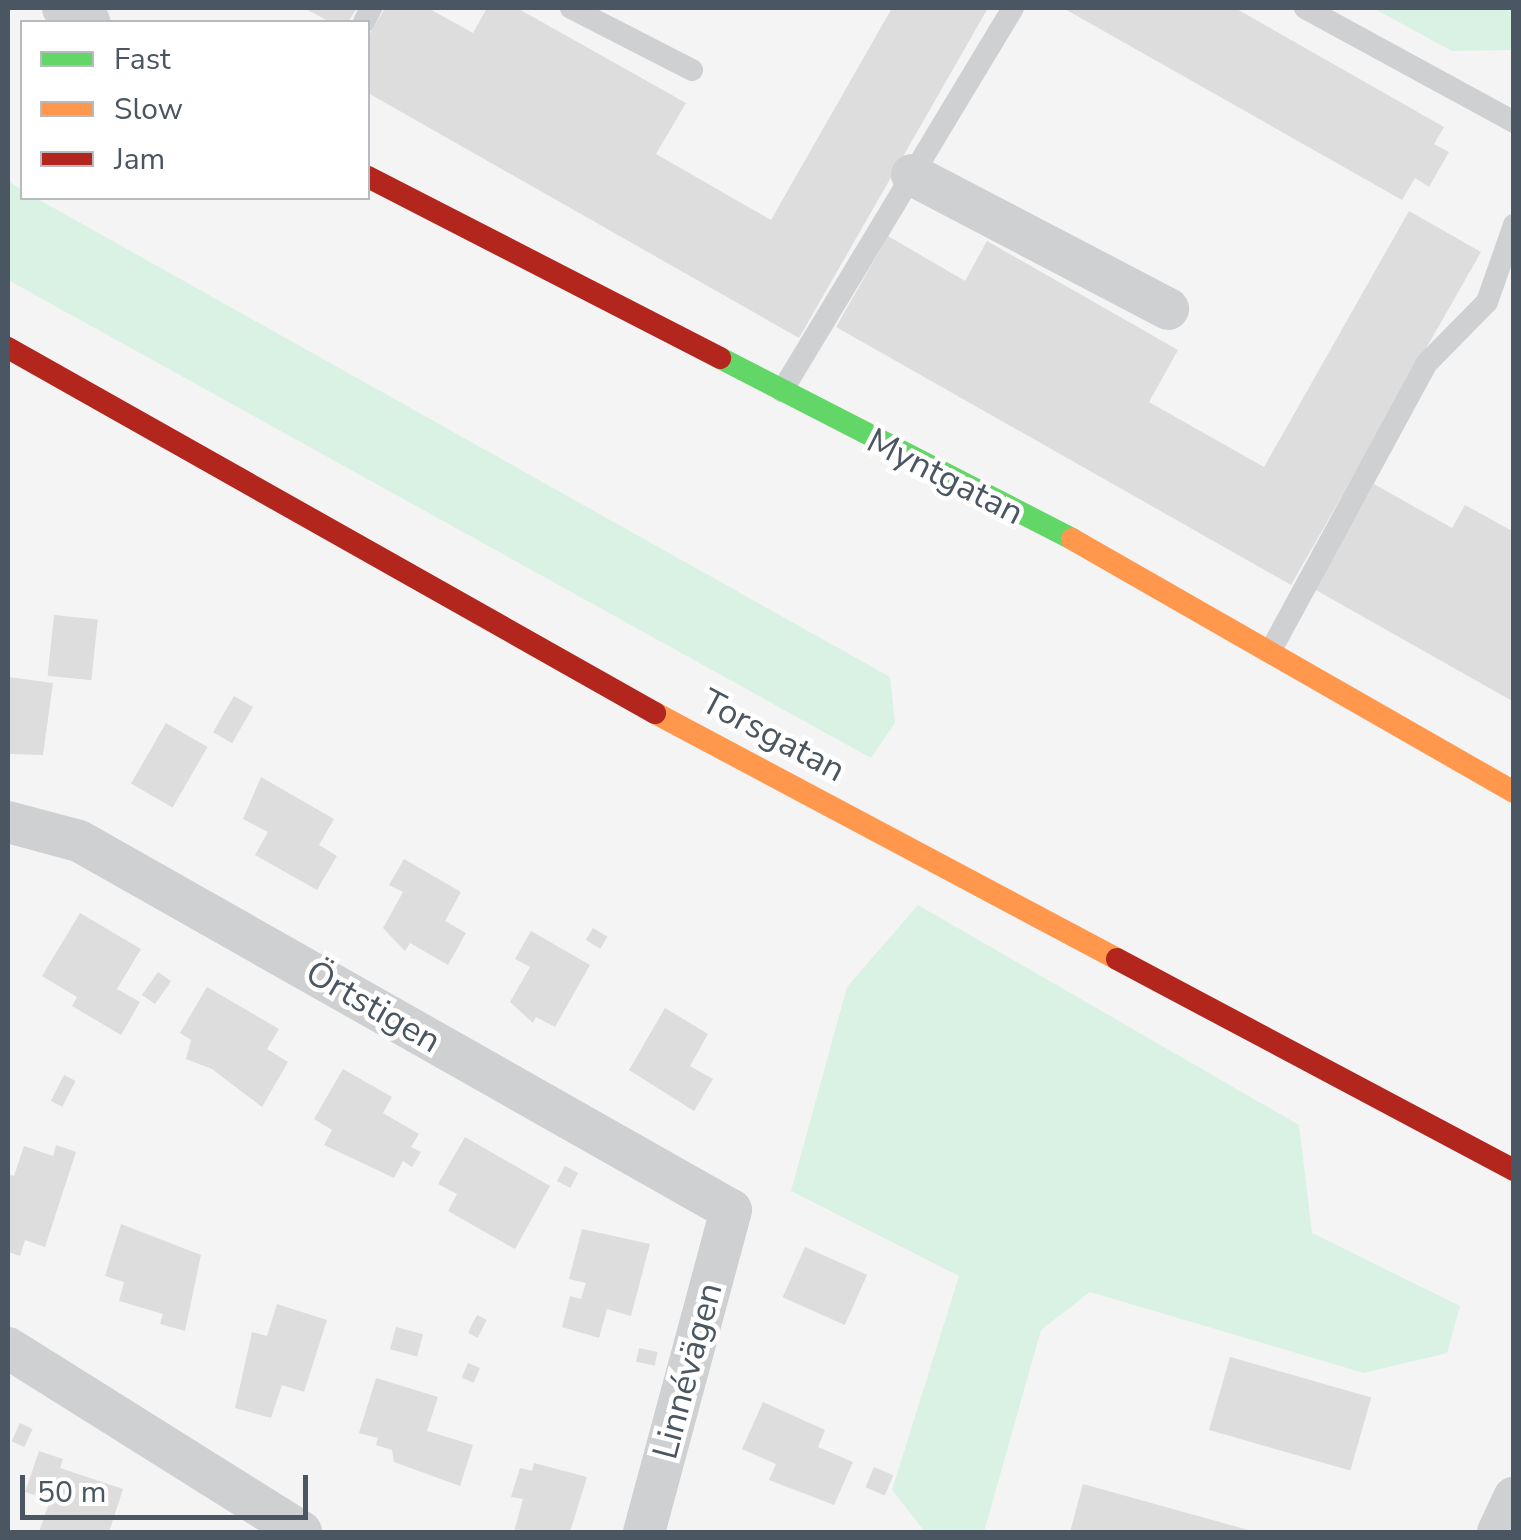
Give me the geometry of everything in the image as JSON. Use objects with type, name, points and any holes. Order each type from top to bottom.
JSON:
[{"type":"main road","name":"Myntgatan","points":[[370,178],[780,394],[1162,586],[1514,792]]},
{"type":"main road","name":"Torsgatan","points":[[8,348],[684,728],[1514,1170]]},
{"type":"street","points":[[63,8],[85,20]]},
{"type":"street","points":[[912,175],[1168,309]]},
{"type":"street","name":"Örtstigen","points":[[8,822],[79,840],[731,1210]]},
{"type":"street","name":"Linnévägen","points":[[644,1532],[731,1210]]},
{"type":"street","points":[[8,1348],[301,1532]]},
{"type":"street","points":[[1498,1532],[1514,1497]]},
{"type":"lane","points":[[571,8],[692,70]]},
{"type":"lane","points":[[780,394],[1013,8]]},
{"type":"lane","points":[[1305,8],[1514,122]]},
{"type":"lane","points":[[1272,650],[1426,364],[1487,302],[1514,225]]},
{"type":"green space","points":[[1373,8],[1513,8],[1513,50],[1452,51]]},
{"type":"green space","points":[[8,181],[20,189],[20,200],[40,200],[890,677],[895,723],[871,758],[8,280]]},
{"type":"green space","points":[[918,905],[1299,1125],[1312,1233],[1460,1306],[1447,1353],[1364,1373],[1090,1292],[1041,1330],[984,1532],[925,1532],[892,1490],[959,1276],[791,1191],[847,987]]},
{"type":"building","points":[[304,8],[357,8],[349,20],[326,20]]},
{"type":"building","points":[[385,8],[428,8],[473,33],[487,8],[517,8],[686,103],[656,154],[771,220],[892,8],[988,8],[799,338],[370,94],[370,34]]},
{"type":"building","points":[[1063,8],[1235,8],[1444,127],[1434,144],[1449,152],[1429,187],[1415,178],[1402,200]]},
{"type":"building","points":[[1409,211],[1481,252],[1291,585],[836,327],[888,236],[965,281],[987,241],[1178,350],[1149,402],[1264,467]]},
{"type":"building","points":[[1374,484],[1452,528],[1465,505],[1514,532],[1514,702],[1314,589]]},
{"type":"building","points":[[54,615],[98,620],[91,680],[48,676]]},
{"type":"building","points":[[8,677],[53,683],[43,755],[9,754]]},
{"type":"building","points":[[234,696],[253,707],[232,743],[213,732]]},
{"type":"building","points":[[166,723],[208,747],[173,808],[131,784]]},
{"type":"building","points":[[261,777],[334,819],[319,845],[337,856],[317,890],[255,855],[268,832],[243,819]]},
{"type":"building","points":[[404,859],[461,892],[445,921],[466,933],[448,965],[410,943],[405,951],[383,928],[403,892],[389,885]]},
{"type":"building","points":[[80,913],[141,949],[117,989],[140,1002],[121,1035],[72,1006],[77,997],[42,976]]},
{"type":"building","points":[[593,928],[608,937],[600,949],[586,940]]},
{"type":"building","points":[[531,931],[590,965],[555,1027],[536,1017],[533,1023],[510,1002],[530,967],[515,959]]},
{"type":"building","points":[[158,972],[171,981],[155,1004],[142,995]]},
{"type":"building","points":[[207,987],[279,1029],[267,1049],[288,1062],[262,1107],[212,1069],[186,1059],[191,1040],[180,1033]]},
{"type":"building","points":[[665,1008],[708,1034],[690,1066],[713,1079],[694,1111],[629,1070]]},
{"type":"building","points":[[343,1069],[392,1097],[383,1113],[419,1134],[411,1147],[421,1152],[412,1167],[403,1161],[394,1178],[324,1145],[332,1130],[314,1119]]},
{"type":"building","points":[[64,1075],[76,1081],[62,1107],[51,1101]]},
{"type":"building","points":[[465,1137],[550,1186],[515,1249],[448,1211],[457,1194],[438,1184]]},
{"type":"building","points":[[56,1145],[76,1152],[45,1247],[25,1240],[20,1256],[8,1252],[8,1174],[14,1176],[24,1146],[53,1156]]},
{"type":"building","points":[[565,1166],[578,1173],[570,1188],[557,1181]]},
{"type":"building","points":[[121,1224],[201,1255],[185,1331],[160,1324],[163,1314],[119,1301],[124,1282],[105,1276]]},
{"type":"building","points":[[582,1229],[650,1244],[631,1316],[607,1309],[599,1338],[562,1327],[570,1296],[581,1299],[586,1283],[569,1279]]},
{"type":"building","points":[[805,1247],[867,1275],[845,1325],[783,1297]]},
{"type":"building","points":[[277,1304],[327,1320],[304,1392],[282,1385],[271,1418],[235,1408],[252,1332],[267,1336]]},
{"type":"building","points":[[477,1315],[487,1320],[478,1338],[468,1333]]},
{"type":"building","points":[[396,1327],[423,1334],[417,1356],[390,1349]]},
{"type":"building","points":[[639,1348],[658,1352],[655,1366],[636,1362]]},
{"type":"building","points":[[1230,1357],[1371,1398],[1350,1471],[1209,1430]]},
{"type":"building","points":[[468,1363],[480,1368],[474,1383],[462,1378]]},
{"type":"building","points":[[376,1378],[438,1397],[427,1431],[473,1445],[460,1486],[394,1462],[392,1450],[376,1445],[378,1438],[359,1433]]},
{"type":"building","points":[[763,1402],[825,1430],[818,1447],[853,1462],[834,1505],[769,1480],[776,1464],[742,1449]]},
{"type":"building","points":[[20,1423],[33,1429],[24,1447],[12,1441]]},
{"type":"building","points":[[39,1451],[63,1459],[60,1468],[123,1489],[109,1532],[39,1532],[50,1500],[25,1492]]},
{"type":"building","points":[[534,1463],[587,1477],[570,1532],[514,1532],[523,1499],[511,1497],[520,1468],[532,1471]]},
{"type":"building","points":[[874,1467],[893,1475],[885,1495],[865,1487]]},
{"type":"building","points":[[1083,1484],[1252,1531],[1252,1532],[1070,1532]]},
{"type":"traffic: fast","points":[[720,358],[1072,539]]},
{"type":"traffic: slow","points":[[1072,539],[1514,792]]},
{"type":"traffic: slow","points":[[655,713],[1117,959]]},
{"type":"traffic: jam","points":[[370,178],[720,358]]},
{"type":"traffic: jam","points":[[8,348],[655,713]]},
{"type":"traffic: jam","points":[[1117,959],[1514,1170]]}]
